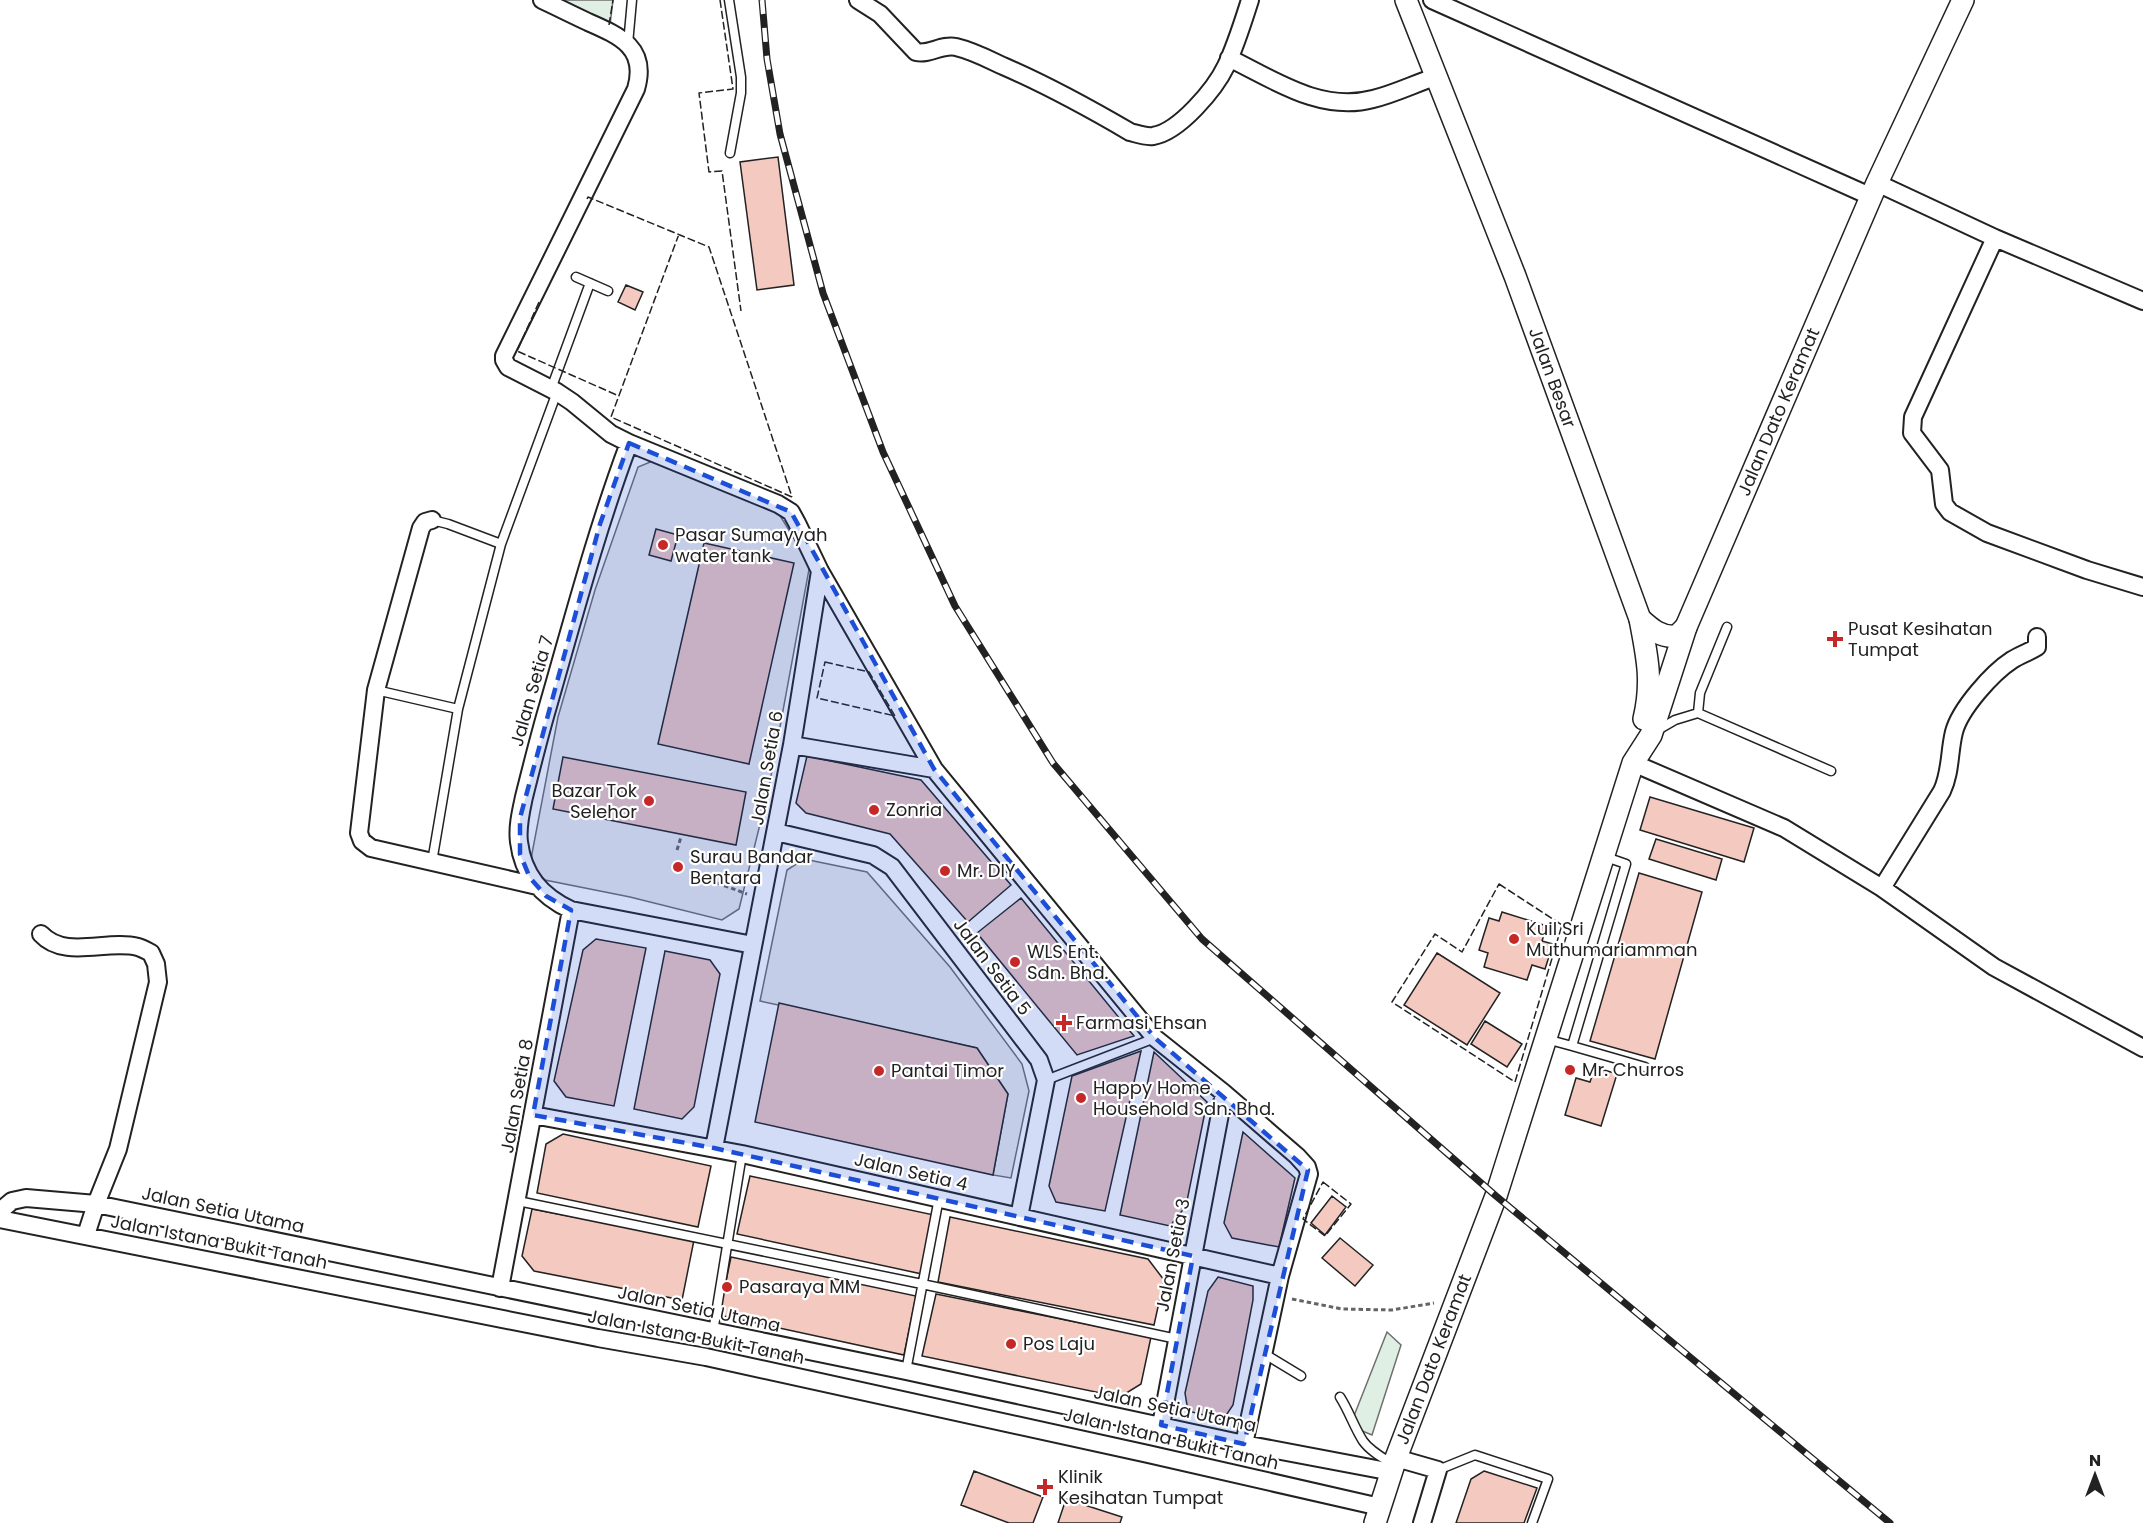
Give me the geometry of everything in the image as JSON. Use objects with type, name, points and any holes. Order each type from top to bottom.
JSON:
[{"type":"street","points":[[542,0],[622,38],[637,58],[640,76],[636,89],[504,360],[508,367],[554,390],[572,402],[611,434],[778,504],[791,512],[819,571],[934,769],[1155,1038],[1224,1093],[1297,1156],[1308,1170],[1309,1174],[1280,1276],[1262,1353],[1244,1444]]},
{"type":"street","points":[[858,0],[880,14],[916,52],[922,54],[953,46],[968,50],[1035,80],[1130,132],[1147,136],[1155,136],[1179,124],[1218,81],[1250,0]]},
{"type":"street","name":"Jalan Besar","points":[[1406,0],[1515,276],[1640,618],[1649,670],[1649,697],[1633,763]]},
{"type":"street","points":[[1432,0],[1875,190],[2143,301]]},
{"type":"street","name":"Jalan Dato Keramat","points":[[1378,1515],[1394,1465],[1496,1196],[1633,763],[1651,735],[1686,627],[1875,190],[1963,0]]},
{"type":"street","points":[[1229,58],[1304,94],[1329,102],[1342,103],[1373,99],[1435,77]]},
{"type":"street","points":[[1995,238],[1913,417],[1912,433],[1940,470],[1944,504],[1950,512],[1987,532],[2087,570],[2143,587]]},
{"type":"street","name":"Jalan Setia 7","points":[[629,443],[600,524],[532,762],[521,812],[518,839],[520,854],[524,866],[546,896],[571,910],[753,945]]},
{"type":"street","points":[[432,520],[425,522],[420,528],[376,690],[359,833],[362,841],[371,848],[537,886]]},
{"type":"street","name":"Jalan Setia 6","points":[[714,1148],[792,745],[819,571]]},
{"type":"street","points":[[1640,618],[1650,628],[1668,637],[1677,636],[1686,627]]},
{"type":"street","points":[[1882,888],[1942,791],[1948,774],[1953,734],[1958,720],[1989,679],[2013,660],[2037,647],[2037,637]]},
{"type":"street","points":[[792,745],[934,769]]},
{"type":"street","points":[[1633,763],[1784,828],[1882,888],[1994,967],[2143,1048]]},
{"type":"street","name":"Jalan Setia 5","points":[[776,832],[873,855],[892,867],[1039,1060],[1046,1080]]},
{"type":"street","name":"Jalan Setia 8","points":[[500,1288],[571,910]]},
{"type":"street","points":[[41,934],[49,942],[61,946],[138,947],[151,953],[156,964],[158,982],[118,1149],[86,1235]]},
{"type":"street","points":[[1019,1216],[1046,1080]]},
{"type":"street","name":"Jalan Setia 3","points":[[1161,1425],[1224,1093]]},
{"type":"street","name":"Jalan Setia 4","points":[[533,1114],[742,1154],[1280,1276]]},
{"type":"street","name":"Jalan Setia Utama","points":[[0,1211],[12,1202],[26,1198],[96,1204],[906,1371],[1244,1444],[1438,1470]]},
{"type":"street","name":"Jalan Istana Bukit Tanah","points":[[0,1219],[598,1338],[706,1357],[1168,1458],[1378,1515]]},
{"type":"street","points":[[1422,1523],[1438,1470]]},
{"type":"lane","points":[[628,44],[632,0]]},
{"type":"lane","points":[[729,0],[741,77],[741,93],[730,153]]},
{"type":"lane","points":[[576,277],[608,291]]},
{"type":"lane","points":[[432,862],[458,709],[501,544],[590,283]]},
{"type":"lane","points":[[432,520],[501,544]]},
{"type":"lane","points":[[1698,713],[1700,693],[1727,627]]},
{"type":"lane","points":[[376,690],[458,709]]},
{"type":"lane","points":[[1651,735],[1675,720],[1698,713],[1831,771]]},
{"type":"lane","points":[[1572,1046],[1626,864],[1602,856]]},
{"type":"lane","points":[[1046,1080],[1155,1038]]},
{"type":"lane","points":[[1546,1039],[1645,1067]]},
{"type":"lane","points":[[713,1332],[729,1245],[742,1154]]},
{"type":"lane","points":[[906,1371],[939,1198]]},
{"type":"lane","points":[[518,1201],[1177,1339]]},
{"type":"lane","points":[[1262,1353],[1301,1376]]},
{"type":"lane","points":[[1340,1397],[1350,1412],[1363,1441],[1370,1449],[1394,1465]]},
{"type":"lane","points":[[1438,1470],[1474,1455],[1548,1479],[1532,1523]]},
{"type":"path","points":[[677,850],[681,837]]},
{"type":"path","points":[[696,875],[762,900]]},
{"type":"path","points":[[1276,1296],[1342,1309],[1392,1310],[1441,1302],[1459,1293]]},
{"type":"highlighted area","points":[[629,443],[791,512],[934,769],[1155,1038],[1308,1170],[1244,1444],[1161,1425],[1193,1256],[714,1148],[533,1115],[571,910],[546,896],[530,878],[520,854],[520,818],[600,524]]},
{"type":"green space","points":[[556,0],[613,0],[610,25]]},
{"type":"green space","points":[[1387,1332],[1401,1345],[1372,1435],[1350,1426]]},
{"type":"shaded area","points":[[655,460],[779,514],[810,564],[768,792],[739,909],[722,920],[630,897],[545,880],[530,864],[558,717],[595,590],[638,467]]},
{"type":"shaded area","points":[[804,859],[867,872],[950,967],[1022,1064],[1029,1091],[1011,1178],[993,1175],[1008,1094],[977,1048],[760,1001],[787,870]]},
{"type":"building","points":[[778,157],[794,285],[757,290],[740,162]]},
{"type":"building","points":[[626,285],[643,292],[635,310],[618,302]]},
{"type":"building","name":"Pasar Sumayyah water tank","points":[[656,529],[678,535],[671,561],[649,555]]},
{"type":"building","points":[[704,543],[794,563],[749,764],[658,744]]},
{"type":"building","points":[[807,756],[921,780],[1011,885],[968,922],[890,834],[806,813],[796,803]]},
{"type":"building","name":"Bazar Tok Selehor","points":[[563,757],[746,792],[736,845],[553,809]]},
{"type":"building","points":[[1650,797],[1754,828],[1744,862],[1640,830]]},
{"type":"building","points":[[1656,839],[1722,859],[1716,880],[1649,859]]},
{"type":"building","points":[[1639,873],[1702,892],[1655,1059],[1590,1041]]},
{"type":"building","points":[[1021,898],[1134,1036],[1077,1055],[977,933]]},
{"type":"building","points":[[1502,912],[1547,926],[1542,941],[1553,944],[1545,969],[1532,965],[1527,980],[1484,967],[1488,953],[1479,950],[1489,918],[1499,921]]},
{"type":"building","points":[[596,939],[646,948],[614,1106],[566,1097],[554,1081],[583,950]]},
{"type":"building","points":[[665,951],[710,960],[720,974],[694,1107],[682,1119],[634,1109]]},
{"type":"building","points":[[1437,953],[1500,993],[1467,1045],[1404,1005]]},
{"type":"building","name":"Pantai Timor","points":[[779,1003],[977,1048],[1008,1094],[993,1175],[755,1122]]},
{"type":"building","points":[[1485,1021],[1522,1044],[1507,1067],[1471,1044]]},
{"type":"building","points":[[1141,1051],[1105,1211],[1056,1202],[1049,1186],[1072,1076]]},
{"type":"building","points":[[1154,1052],[1207,1102],[1186,1206],[1170,1226],[1120,1215]]},
{"type":"building","points":[[1595,1067],[1617,1074],[1601,1126],[1565,1115],[1576,1078],[1590,1082]]},
{"type":"building","points":[[1243,1132],[1295,1178],[1279,1247],[1232,1238],[1224,1223]]},
{"type":"building","points":[[563,1134],[711,1166],[698,1227],[537,1193],[546,1144]]},
{"type":"building","points":[[750,1176],[934,1215],[922,1274],[737,1234]]},
{"type":"building","points":[[1332,1196],[1346,1207],[1325,1235],[1311,1223]]},
{"type":"building","points":[[532,1209],[694,1240],[682,1300],[534,1271],[522,1256]]},
{"type":"building","points":[[950,1217],[1148,1259],[1164,1280],[1154,1325],[938,1282]]},
{"type":"building","points":[[1340,1238],[1373,1265],[1355,1286],[1322,1258]]},
{"type":"building","points":[[731,1257],[916,1296],[904,1355],[719,1315]]},
{"type":"building","points":[[1218,1277],[1253,1286],[1253,1300],[1233,1405],[1223,1420],[1188,1411],[1185,1393],[1208,1291]]},
{"type":"building","points":[[936,1294],[1151,1337],[1141,1384],[1120,1397],[922,1356]]},
{"type":"building","points":[[974,1471],[1043,1497],[1033,1523],[1009,1523],[961,1505]]},
{"type":"building","points":[[1484,1471],[1537,1488],[1524,1523],[1456,1523],[1471,1479]]},
{"type":"building","points":[[1066,1499],[1122,1517],[1120,1523],[1058,1523]]},
{"type":"railway","points":[[762,0],[767,59],[780,134],[823,293],[883,452],[955,606],[1053,763],[1202,939],[1496,1196],[1890,1523]]},
{"type":"fence","points":[[609,25],[613,0]]},
{"type":"fence","points":[[720,0],[733,89],[699,93],[709,172],[722,171],[741,311]]},
{"type":"fence","points":[[587,199],[588,197],[709,247],[792,497]]},
{"type":"fence","points":[[679,234],[611,417],[792,497]]},
{"type":"fence","points":[[539,302],[517,351],[619,396]]},
{"type":"fence","points":[[825,662],[869,672],[895,716],[817,698],[825,662]]},
{"type":"fence","points":[[1499,884],[1562,925],[1515,1082],[1392,1002],[1435,934],[1462,952],[1499,884]]},
{"type":"fence","points":[[1323,1182],[1351,1204],[1325,1236],[1303,1219],[1323,1182]]},
{"type":"place","name":"Pasar Sumayyah water tank","points":[[663,545]]},
{"type":"place","name":"Pusat Kesihatan Tumpat","points":[[1835,639]]},
{"type":"place","name":"Bazar Tok Selehor","points":[[649,801]]},
{"type":"place","name":"Zonria","points":[[874,810]]},
{"type":"place","name":"Surau Bandar Bentara","points":[[678,867]]},
{"type":"place","name":"Mr. DIY","points":[[945,871]]},
{"type":"place","name":"Kuil Sri Muthumariamman","points":[[1514,939]]},
{"type":"place","name":"WLS Ent. Sdn. Bhd.","points":[[1015,962]]},
{"type":"place","name":"Farmasi Ehsan","points":[[1064,1023]]},
{"type":"place","name":"Mr. Churros","points":[[1570,1070]]},
{"type":"place","name":"Pantai Timor","points":[[879,1071]]},
{"type":"place","name":"Happy Home Household Sdn. Bhd.","points":[[1081,1098]]},
{"type":"place","name":"Pasaraya MM","points":[[727,1287]]},
{"type":"place","name":"Pos Laju","points":[[1011,1344]]},
{"type":"place","name":"Klinik Kesihatan Tumpat","points":[[1045,1487]]}]
